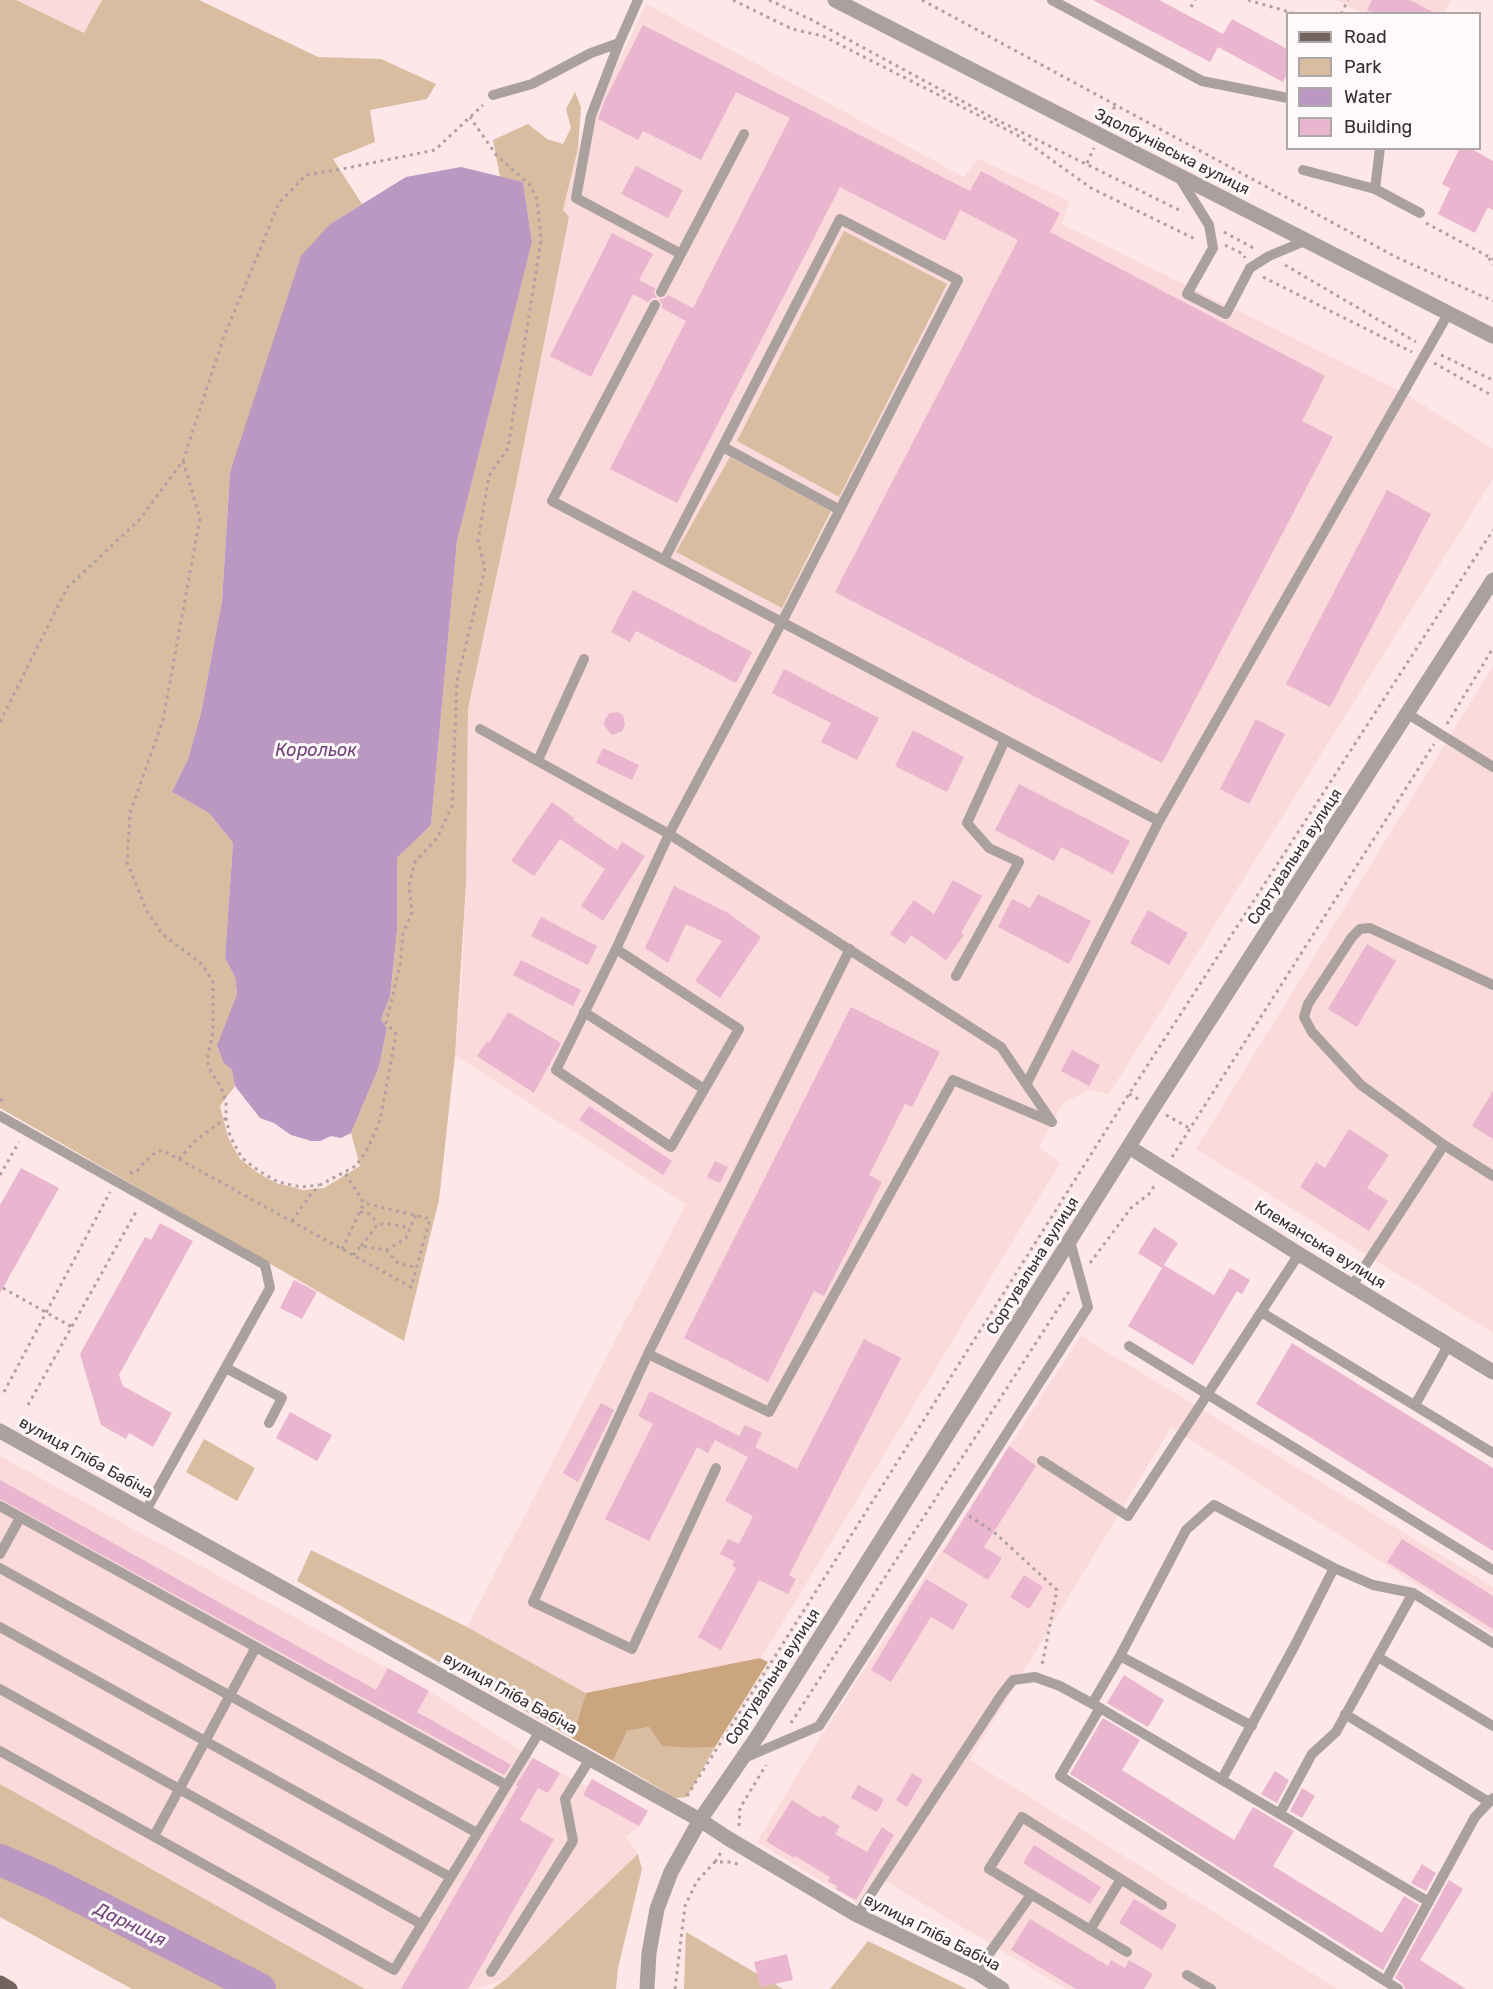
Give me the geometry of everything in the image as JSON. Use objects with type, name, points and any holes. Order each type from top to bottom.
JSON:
[{"type":"main road","points":[[0,1983],[10,1989]]},
{"type":"street","name":"Здолбунівська вулиця","points":[[835,0],[1493,336]]},
{"type":"street","name":"Сортувальна вулиця","points":[[647,1989],[649,1953],[657,1909],[671,1872],[700,1820],[742,1759],[1129,1147],[1493,580]]},
{"type":"street","name":"Клеманська вулиця","points":[[1129,1147],[1493,1372]]},
{"type":"street","name":"вулиця Гліба Бабіча","points":[[0,1431],[679,1808],[857,1915],[976,1972],[1002,1989]]},
{"type":"lane","points":[[638,0],[591,116],[576,198],[681,254]]},
{"type":"lane","points":[[1052,0],[1202,81],[1286,98]]},
{"type":"lane","points":[[494,95],[532,84],[591,52],[619,43]]},
{"type":"lane","points":[[662,292],[744,135]]},
{"type":"lane","points":[[1375,189],[1380,150]]},
{"type":"lane","points":[[1302,170],[1375,189],[1419,216]]},
{"type":"lane","points":[[1178,176],[1209,225],[1213,248],[1187,294],[1226,314],[1250,268],[1269,256],[1305,241]]},
{"type":"lane","points":[[616,949],[739,1029],[671,1148],[556,1070],[616,949],[669,834],[782,622],[958,280],[840,219],[664,560]]},
{"type":"lane","points":[[655,305],[552,501],[1159,821]]},
{"type":"lane","points":[[1027,1083],[1159,821],[1448,314]]},
{"type":"lane","points":[[723,447],[840,510]]},
{"type":"lane","points":[[538,760],[584,659]]},
{"type":"lane","points":[[1408,714],[1493,766]]},
{"type":"lane","points":[[480,729],[669,834],[1000,1047],[1052,1122],[952,1080],[769,1412],[648,1353]]},
{"type":"lane","points":[[956,976],[1019,862],[989,848],[967,823],[1005,740]]},
{"type":"lane","points":[[1493,985],[1370,927],[1360,929],[1352,937],[1308,1004],[1304,1017],[1312,1032],[1361,1085],[1444,1145],[1493,1176]]},
{"type":"lane","points":[[716,1468],[632,1649],[532,1602],[648,1353],[850,949]]},
{"type":"lane","points":[[584,1012],[704,1089]]},
{"type":"lane","points":[[0,1116],[265,1265],[270,1288],[145,1512]]},
{"type":"lane","points":[[1352,1286],[1444,1145]]},
{"type":"lane","points":[[742,1759],[819,1726],[1088,1306],[1070,1241]]},
{"type":"lane","points":[[1042,1461],[1128,1516],[1299,1254]]},
{"type":"lane","points":[[1261,1312],[1493,1453]]},
{"type":"lane","points":[[1415,1405],[1449,1344]]},
{"type":"lane","points":[[1129,1346],[1493,1570]]},
{"type":"lane","points":[[226,1368],[282,1398],[269,1423]]},
{"type":"lane","points":[[1398,1989],[1060,1776],[1186,1530],[1214,1505],[1373,1586],[1413,1593],[1493,1643]]},
{"type":"lane","points":[[0,1506],[506,1785]]},
{"type":"lane","points":[[0,1554],[20,1518]]},
{"type":"lane","points":[[0,1568],[477,1833]]},
{"type":"lane","points":[[1222,1779],[1334,1568]]},
{"type":"lane","points":[[1280,1813],[1312,1754],[1336,1732],[1413,1593]]},
{"type":"lane","points":[[0,1627],[450,1877]]},
{"type":"lane","points":[[154,1836],[256,1647]]},
{"type":"lane","points":[[1120,1656],[1252,1726]]},
{"type":"lane","points":[[1378,1657],[1493,1726]]},
{"type":"lane","points":[[857,1915],[1002,1694],[1013,1680],[1035,1677],[1060,1686],[1096,1706],[1429,1902]]},
{"type":"lane","points":[[0,1689],[421,1924]]},
{"type":"lane","points":[[1346,1714],[1491,1800],[1475,1817],[1386,1980]]},
{"type":"lane","points":[[0,1750],[394,1970],[540,1731]]},
{"type":"lane","points":[[491,1972],[573,1840],[565,1799],[590,1759]]},
{"type":"lane","points":[[1127,1952],[988,1869],[1022,1817],[1161,1905]]},
{"type":"lane","points":[[1090,1930],[1121,1879]]},
{"type":"lane","points":[[976,1972],[1031,1895]]},
{"type":"lane","points":[[1186,1975],[1211,1989]]},
{"type":"path","points":[[733,0],[792,29],[823,36],[1017,135],[1090,188],[1213,248],[1224,244],[1243,254],[1253,272],[1424,358],[1493,396]]},
{"type":"path","points":[[769,0],[812,20],[997,120],[1269,256],[1413,340]]},
{"type":"path","points":[[922,0],[1396,256],[1493,301]]},
{"type":"path","points":[[1191,7],[1195,0]]},
{"type":"path","points":[[1248,0],[1289,12]]},
{"type":"path","points":[[0,722],[67,588],[140,519],[183,461],[223,339],[279,203],[306,174],[342,170],[435,150],[494,95]]},
{"type":"path","points":[[292,1221],[320,1185],[356,1166],[368,1148],[380,1120],[396,1034],[386,1023],[400,965],[403,934],[412,912],[409,885],[415,862],[437,838],[452,806],[457,681],[485,568],[478,541],[489,476],[508,448],[541,240],[537,199],[530,184],[497,156],[470,117]]},
{"type":"path","points":[[1419,216],[1491,258],[1493,265]]},
{"type":"path","points":[[1440,354],[1493,380]]},
{"type":"path","points":[[183,461],[200,518],[163,720],[130,813],[127,862],[147,911],[162,934],[202,964],[213,982],[213,1032],[207,1060],[221,1087],[226,1102],[226,1118],[230,1136],[242,1158],[278,1182],[301,1187],[320,1185]]},
{"type":"path","points":[[679,1808],[1129,1094],[1493,530]]},
{"type":"path","points":[[1191,1129],[1493,648]]},
{"type":"path","points":[[0,1099],[10,1104]]},
{"type":"path","points":[[179,1159],[197,1139],[226,1118]]},
{"type":"path","points":[[0,1173],[19,1142]]},
{"type":"path","points":[[123,1168],[132,1173],[137,1171],[157,1151],[164,1151],[411,1287],[429,1219],[364,1203],[345,1173]]},
{"type":"path","points":[[4,1392],[116,1182]]},
{"type":"path","points":[[741,1830],[738,1823],[740,1808],[778,1744],[1080,1276],[1131,1208],[1149,1194]]},
{"type":"path","points":[[28,1405],[144,1197]]},
{"type":"path","points":[[342,1249],[364,1203]]},
{"type":"path","points":[[360,1212],[370,1214],[378,1224]]},
{"type":"path","points":[[386,1250],[406,1238],[416,1215]]},
{"type":"path","points":[[378,1224],[393,1224],[410,1228]]},
{"type":"path","points":[[353,1255],[378,1224]]},
{"type":"path","points":[[361,1246],[386,1250],[398,1263],[417,1267]]},
{"type":"path","points":[[3,1288],[72,1327]]},
{"type":"path","points":[[958,1509],[995,1533],[1057,1590],[1039,1678]]},
{"type":"path","points":[[675,1989],[685,1906],[697,1881],[715,1862],[729,1862],[743,1866]]},
{"type":"shaded area","points":[[16,0],[102,0],[85,34]]},
{"type":"shaded area","points":[[1337,0],[1451,0],[1445,12],[1360,12]]},
{"type":"shaded area","points":[[646,4],[964,177],[978,159],[1069,201],[1062,224],[1404,393],[1493,449],[1493,479],[1109,1094],[1089,1090],[1064,1102],[1039,1147],[1060,1163],[761,1658],[586,1693],[467,1627],[686,1204],[455,1055],[462,978],[466,885],[468,709],[569,217],[563,210],[578,148]]},
{"type":"shaded area","points":[[1493,666],[1493,1333],[1196,1149]]},
{"type":"shaded area","points":[[1081,1336],[1493,1587],[1493,1634],[1171,1427],[970,1760],[1337,1989],[1066,1989],[877,1876],[858,1903],[757,1842],[809,1755]]},
{"type":"shaded area","points":[[0,1456],[429,1691],[533,1758],[587,1786],[592,1779],[648,1811],[639,1826],[626,1837],[638,1854],[506,1979],[475,1989],[365,1989],[0,1784]]},
{"type":"shaded area","points":[[760,1658],[768,1662],[715,1747],[662,1746],[649,1727],[627,1731],[613,1761],[572,1738],[586,1693]]},
{"type":"green space","points":[[0,0],[16,0],[84,33],[102,0],[199,0],[318,57],[381,59],[436,84],[427,99],[370,110],[375,142],[333,159],[362,204],[330,224],[230,471],[222,601],[201,713],[188,759],[172,792],[209,813],[233,843],[225,958],[235,977],[237,994],[217,1045],[223,1062],[232,1070],[235,1086],[220,1106],[228,1137],[240,1159],[258,1173],[276,1183],[303,1190],[324,1188],[360,1166],[351,1133],[379,1067],[387,1028],[381,1019],[390,997],[397,931],[397,858],[431,825],[457,541],[532,242],[523,182],[500,177],[493,140],[528,124],[547,139],[563,144],[571,128],[566,109],[575,92],[581,107],[578,148],[563,210],[569,217],[468,709],[466,885],[455,1055],[439,1200],[404,1341],[0,1108]]},
{"type":"green space","points":[[844,231],[947,284],[839,497],[737,441]]},
{"type":"green space","points":[[730,457],[831,511],[782,608],[676,552]]},
{"type":"green space","points":[[204,1439],[255,1468],[237,1501],[186,1472]]},
{"type":"green space","points":[[311,1550],[467,1627],[586,1693],[572,1738],[297,1581]]},
{"type":"green space","points":[[649,1727],[663,1746],[715,1747],[687,1797],[676,1798],[613,1761],[627,1731]]},
{"type":"green space","points":[[0,1784],[365,1989],[132,1989],[0,1917]]},
{"type":"green space","points":[[638,1854],[642,1869],[618,1968],[616,1989],[492,1989],[506,1979]]},
{"type":"green space","points":[[686,1932],[783,1989],[684,1989]]},
{"type":"green space","points":[[868,1941],[967,1989],[830,1989]]},
{"type":"water","name":"Корольок","points":[[461,167],[523,182],[532,242],[457,541],[431,825],[397,858],[397,931],[390,997],[381,1019],[387,1028],[379,1067],[351,1133],[341,1138],[331,1136],[320,1141],[311,1141],[291,1135],[274,1123],[260,1118],[235,1086],[232,1070],[223,1062],[217,1045],[237,994],[235,977],[225,958],[233,843],[209,813],[172,792],[188,759],[201,713],[222,601],[230,472],[301,256],[330,224],[406,177]]},
{"type":"building","points":[[1093,0],[1159,0],[1223,34],[1232,19],[1286,48],[1286,76],[1283,82],[1218,47],[1210,62]]},
{"type":"building","points":[[1372,0],[1410,0],[1433,12],[1370,12],[1367,10]]},
{"type":"building","points":[[643,25],[970,191],[981,171],[1060,213],[1050,232],[1325,376],[1302,421],[1333,437],[1162,763],[835,592],[1018,240],[960,210],[945,241],[840,187],[677,503],[610,469],[686,321],[662,308],[659,299],[664,299],[668,295],[693,308],[790,118],[736,92],[701,160],[643,131],[638,140],[598,119],[605,100]]},
{"type":"building","points":[[1459,150],[1474,150],[1493,161],[1493,210],[1488,207],[1475,233],[1438,214],[1450,188],[1442,184]]},
{"type":"building","points":[[636,166],[683,190],[668,218],[621,194]]},
{"type":"building","points":[[612,233],[653,254],[639,280],[655,288],[654,293],[657,298],[652,298],[648,302],[633,294],[591,377],[550,356]]},
{"type":"building","points":[[1387,490],[1431,514],[1330,707],[1286,684]]},
{"type":"building","points":[[633,590],[752,652],[736,683],[636,631],[630,642],[611,632]]},
{"type":"building","points":[[784,669],[879,718],[857,760],[821,742],[831,723],[772,693]]},
{"type":"building","points":[[618,712],[623,715],[625,725],[622,731],[612,735],[604,725],[605,719],[610,713]]},
{"type":"building","points":[[1256,719],[1285,734],[1249,804],[1220,789]]},
{"type":"building","points":[[913,730],[964,757],[947,792],[895,766]]},
{"type":"building","points":[[603,748],[639,765],[632,780],[596,763]]},
{"type":"building","points":[[1019,784],[1130,841],[1113,874],[1061,847],[1054,861],[995,830]]},
{"type":"building","points":[[552,802],[574,818],[573,820],[617,850],[622,842],[645,856],[603,921],[581,906],[605,869],[560,839],[534,876],[511,861]]},
{"type":"building","points":[[953,880],[982,896],[961,933],[964,935],[946,960],[911,935],[905,944],[890,934],[914,900],[934,914]]},
{"type":"building","points":[[674,886],[728,913],[761,937],[720,998],[695,981],[722,941],[686,924],[668,963],[645,948]]},
{"type":"building","points":[[1038,894],[1091,921],[1069,964],[998,927],[1012,899],[1030,908]]},
{"type":"building","points":[[1148,910],[1188,933],[1169,965],[1130,943]]},
{"type":"building","points":[[541,917],[597,946],[588,965],[531,936]]},
{"type":"building","points":[[1367,944],[1396,961],[1357,1027],[1328,1009]]},
{"type":"building","points":[[521,960],[581,990],[573,1006],[513,975]]},
{"type":"building","points":[[851,1007],[940,1052],[912,1107],[905,1104],[869,1175],[882,1182],[824,1296],[814,1291],[768,1382],[684,1338]]},
{"type":"building","points":[[508,1012],[561,1043],[534,1093],[477,1056],[487,1041],[489,1043]]},
{"type":"building","points":[[1072,1050],[1100,1065],[1089,1086],[1061,1071]]},
{"type":"building","points":[[1493,1091],[1493,1139],[1472,1126]]},
{"type":"building","points":[[589,1106],[672,1161],[663,1175],[579,1120]]},
{"type":"building","points":[[1349,1129],[1389,1155],[1367,1188],[1388,1201],[1369,1231],[1300,1187],[1316,1162],[1325,1168]]},
{"type":"building","points":[[715,1161],[728,1167],[720,1183],[707,1177]]},
{"type":"building","points":[[21,1168],[59,1188],[0,1293],[0,1205]]},
{"type":"building","points":[[160,1223],[193,1241],[119,1375],[123,1386],[172,1413],[153,1447],[129,1433],[126,1439],[101,1425],[80,1354],[145,1237],[151,1240]]},
{"type":"building","points":[[1154,1227],[1178,1243],[1162,1268],[1138,1253]]},
{"type":"building","points":[[1164,1265],[1214,1295],[1230,1268],[1250,1280],[1242,1294],[1237,1291],[1193,1365],[1128,1326]]},
{"type":"building","points":[[294,1280],[317,1292],[302,1319],[280,1308]]},
{"type":"building","points":[[864,1339],[901,1358],[789,1575],[796,1579],[788,1594],[759,1580],[721,1650],[698,1637],[736,1568],[732,1566],[734,1561],[720,1554],[728,1539],[739,1544],[753,1516],[725,1501],[748,1457],[715,1440],[708,1453],[697,1447],[649,1541],[605,1519],[653,1424],[638,1416],[650,1391],[739,1436],[745,1425],[762,1433],[755,1447],[797,1469]]},
{"type":"building","points":[[1292,1343],[1493,1468],[1493,1551],[1256,1404]]},
{"type":"building","points":[[601,1403],[614,1410],[578,1482],[563,1473]]},
{"type":"building","points":[[290,1412],[332,1435],[317,1461],[276,1438]]},
{"type":"building","points":[[1009,1446],[1036,1466],[984,1547],[1002,1558],[988,1580],[943,1552]]},
{"type":"building","points":[[0,1480],[376,1690],[388,1668],[429,1691],[417,1712],[511,1765],[504,1775],[0,1499]]},
{"type":"building","points":[[1402,1539],[1493,1596],[1493,1629],[1387,1562]]},
{"type":"building","points":[[1024,1575],[1043,1587],[1029,1609],[1010,1597]]},
{"type":"building","points":[[926,1579],[968,1604],[953,1630],[931,1617],[891,1682],[871,1670]]},
{"type":"building","points":[[1124,1675],[1164,1700],[1148,1727],[1107,1703]]},
{"type":"building","points":[[1103,1718],[1140,1740],[1122,1770],[1234,1840],[1253,1807],[1294,1831],[1273,1866],[1382,1933],[1404,1896],[1419,1905],[1383,1970],[1070,1774]]},
{"type":"building","points":[[533,1758],[560,1773],[548,1793],[538,1788],[520,1820],[554,1839],[468,1989],[401,1989],[518,1786],[516,1785]]},
{"type":"building","points":[[1275,1771],[1289,1780],[1277,1803],[1261,1794]]},
{"type":"building","points":[[912,1773],[923,1780],[907,1807],[896,1800]]},
{"type":"building","points":[[592,1779],[648,1811],[639,1826],[583,1795]]},
{"type":"building","points":[[858,1785],[884,1799],[877,1812],[851,1798]]},
{"type":"building","points":[[1302,1788],[1315,1796],[1302,1818],[1290,1811]]},
{"type":"building","points":[[792,1800],[820,1818],[822,1815],[840,1826],[835,1834],[867,1852],[882,1827],[894,1835],[856,1900],[836,1889],[837,1886],[828,1881],[830,1877],[766,1841]]},
{"type":"building","points":[[1034,1845],[1101,1887],[1090,1904],[1023,1863]]},
{"type":"building","points":[[1422,1864],[1436,1873],[1426,1891],[1411,1883]]},
{"type":"building","points":[[1449,1880],[1463,1889],[1420,1960],[1466,1989],[1405,1989],[1402,1983],[1395,1978]]},
{"type":"building","points":[[1134,1899],[1177,1925],[1162,1950],[1119,1923]]},
{"type":"building","points":[[1030,1919],[1108,1966],[1111,1960],[1125,1968],[1129,1960],[1153,1974],[1144,1989],[1076,1989],[1011,1950]]},
{"type":"building","points":[[787,1954],[793,1980],[760,1987],[754,1962]]},
{"type":"waterway","name":"Дарниця","points":[[0,1860],[48,1881],[260,1989]]}]
